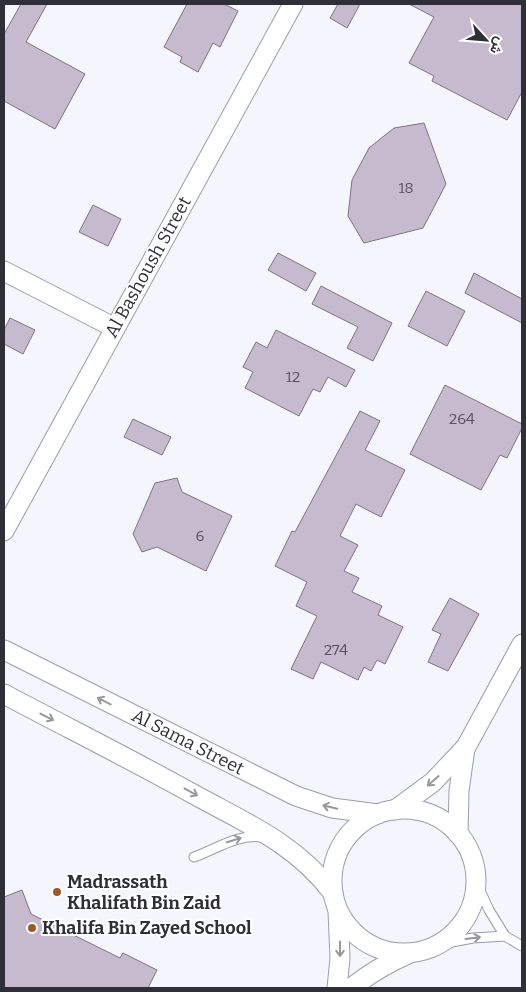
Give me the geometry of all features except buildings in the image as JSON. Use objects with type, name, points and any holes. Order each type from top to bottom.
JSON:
[{"type":"street","name":"Al Bashoush Street","points":[[4,531],[292,4]]},
{"type":"street","points":[[4,271],[115,328]]},
{"type":"street","points":[[337,988],[340,958],[336,901],[332,877],[342,846],[352,832],[364,822],[387,812],[433,782],[466,747],[522,644]]},
{"type":"street","name":"Al Sama Street","points":[[4,650],[296,796],[332,808],[387,812]]},
{"type":"street","points":[[4,694],[277,839],[321,877],[336,901],[347,925],[360,938],[374,947],[391,952],[409,953]]},
{"type":"street","points":[[458,834],[459,790],[466,747]]},
{"type":"street","points":[[351,988],[388,962],[409,953],[441,944],[456,931],[474,900],[476,882],[474,865],[468,848],[458,834],[446,822],[430,814],[413,810],[387,812]]},
{"type":"lane","points":[[194,856],[231,840],[252,836],[277,839]]},
{"type":"lane","points":[[476,882],[489,910],[505,936],[522,946]]},
{"type":"lane","points":[[441,944],[465,939],[505,936]]},
{"type":"place","name":"Madrassath Khalifath Bin Zaid","points":[[57,892]]},
{"type":"place","name":"Khalifa Bin Zayed School","points":[[32,928]]}]
